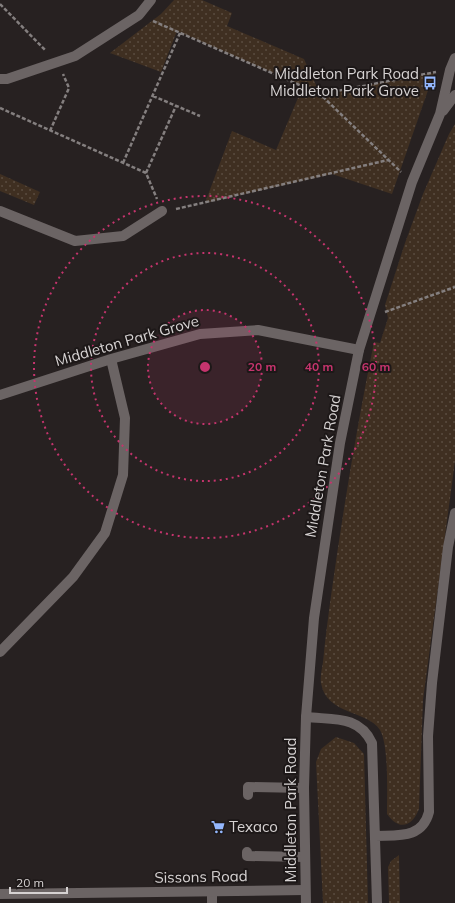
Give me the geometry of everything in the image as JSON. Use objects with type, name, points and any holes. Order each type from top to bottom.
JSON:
[{"type":"street","points":[[0,80],[75,56],[139,15],[151,0]]},
{"type":"street","name":"Middleton Park Road","points":[[306,903],[304,788],[306,717],[314,618],[340,443],[360,350],[412,182],[440,114],[450,70],[455,58]]},
{"type":"street","name":"Middleton Park Road","points":[[440,114],[455,95]]},
{"type":"street","points":[[0,212],[75,241],[124,236],[162,211]]},
{"type":"street","name":"Middleton Park Grove","points":[[0,395],[111,359],[200,334],[258,330],[360,350]]},
{"type":"street","points":[[0,652],[73,577],[105,533],[122,475],[125,418],[111,359]]},
{"type":"street","points":[[376,836],[415,832],[422,827],[427,820],[429,812],[428,736],[432,683],[448,547],[455,513]]},
{"type":"street","name":"Middleton Park Road","points":[[306,717],[353,723],[368,735],[372,743],[377,903]]},
{"type":"street","points":[[248,795],[248,787],[304,788]]},
{"type":"street","points":[[247,852],[247,856],[304,857]]},
{"type":"street","name":"Sissons Road","points":[[0,894],[306,890]]},
{"type":"street","points":[[212,892],[212,903]]},
{"type":"path","points":[[0,4],[56,62],[70,88],[50,131]]},
{"type":"path","points":[[139,15],[320,94],[412,182]]},
{"type":"path","points":[[123,163],[180,33]]},
{"type":"path","points":[[320,94],[450,70]]},
{"type":"path","points":[[153,96],[200,116]]},
{"type":"path","points":[[146,173],[176,106]]},
{"type":"path","points":[[0,108],[146,173],[162,211],[388,160]]},
{"type":"path","points":[[370,318],[455,287]]},
{"type":"shaded area","points":[[174,0],[202,0],[232,13],[227,26],[304,59],[320,94],[434,73],[392,194],[332,174],[205,203],[232,131],[276,150],[303,86],[177,31],[161,72],[110,53],[161,14]]},
{"type":"shaded area","points":[[455,124],[455,461],[423,700],[419,809],[413,820],[405,825],[401,825],[396,823],[387,814],[386,758],[383,737],[380,730],[366,719],[338,707],[330,701],[324,693],[321,683],[321,675],[345,500],[374,342],[380,343],[388,318],[385,305],[405,243],[423,194],[449,134]]},
{"type":"shaded area","points":[[0,174],[40,192],[34,205],[0,191]]},
{"type":"shaded area","points":[[336,737],[354,743],[364,754],[368,903],[323,903],[316,762],[321,749]]},
{"type":"shaded area","points":[[399,855],[400,903],[389,903],[388,867],[391,861]]},
{"type":"place","name":"Middleton Park Road Middleton Park Grove","points":[[430,83]]},
{"type":"place","name":"Texaco","points":[[218,827]]}]
